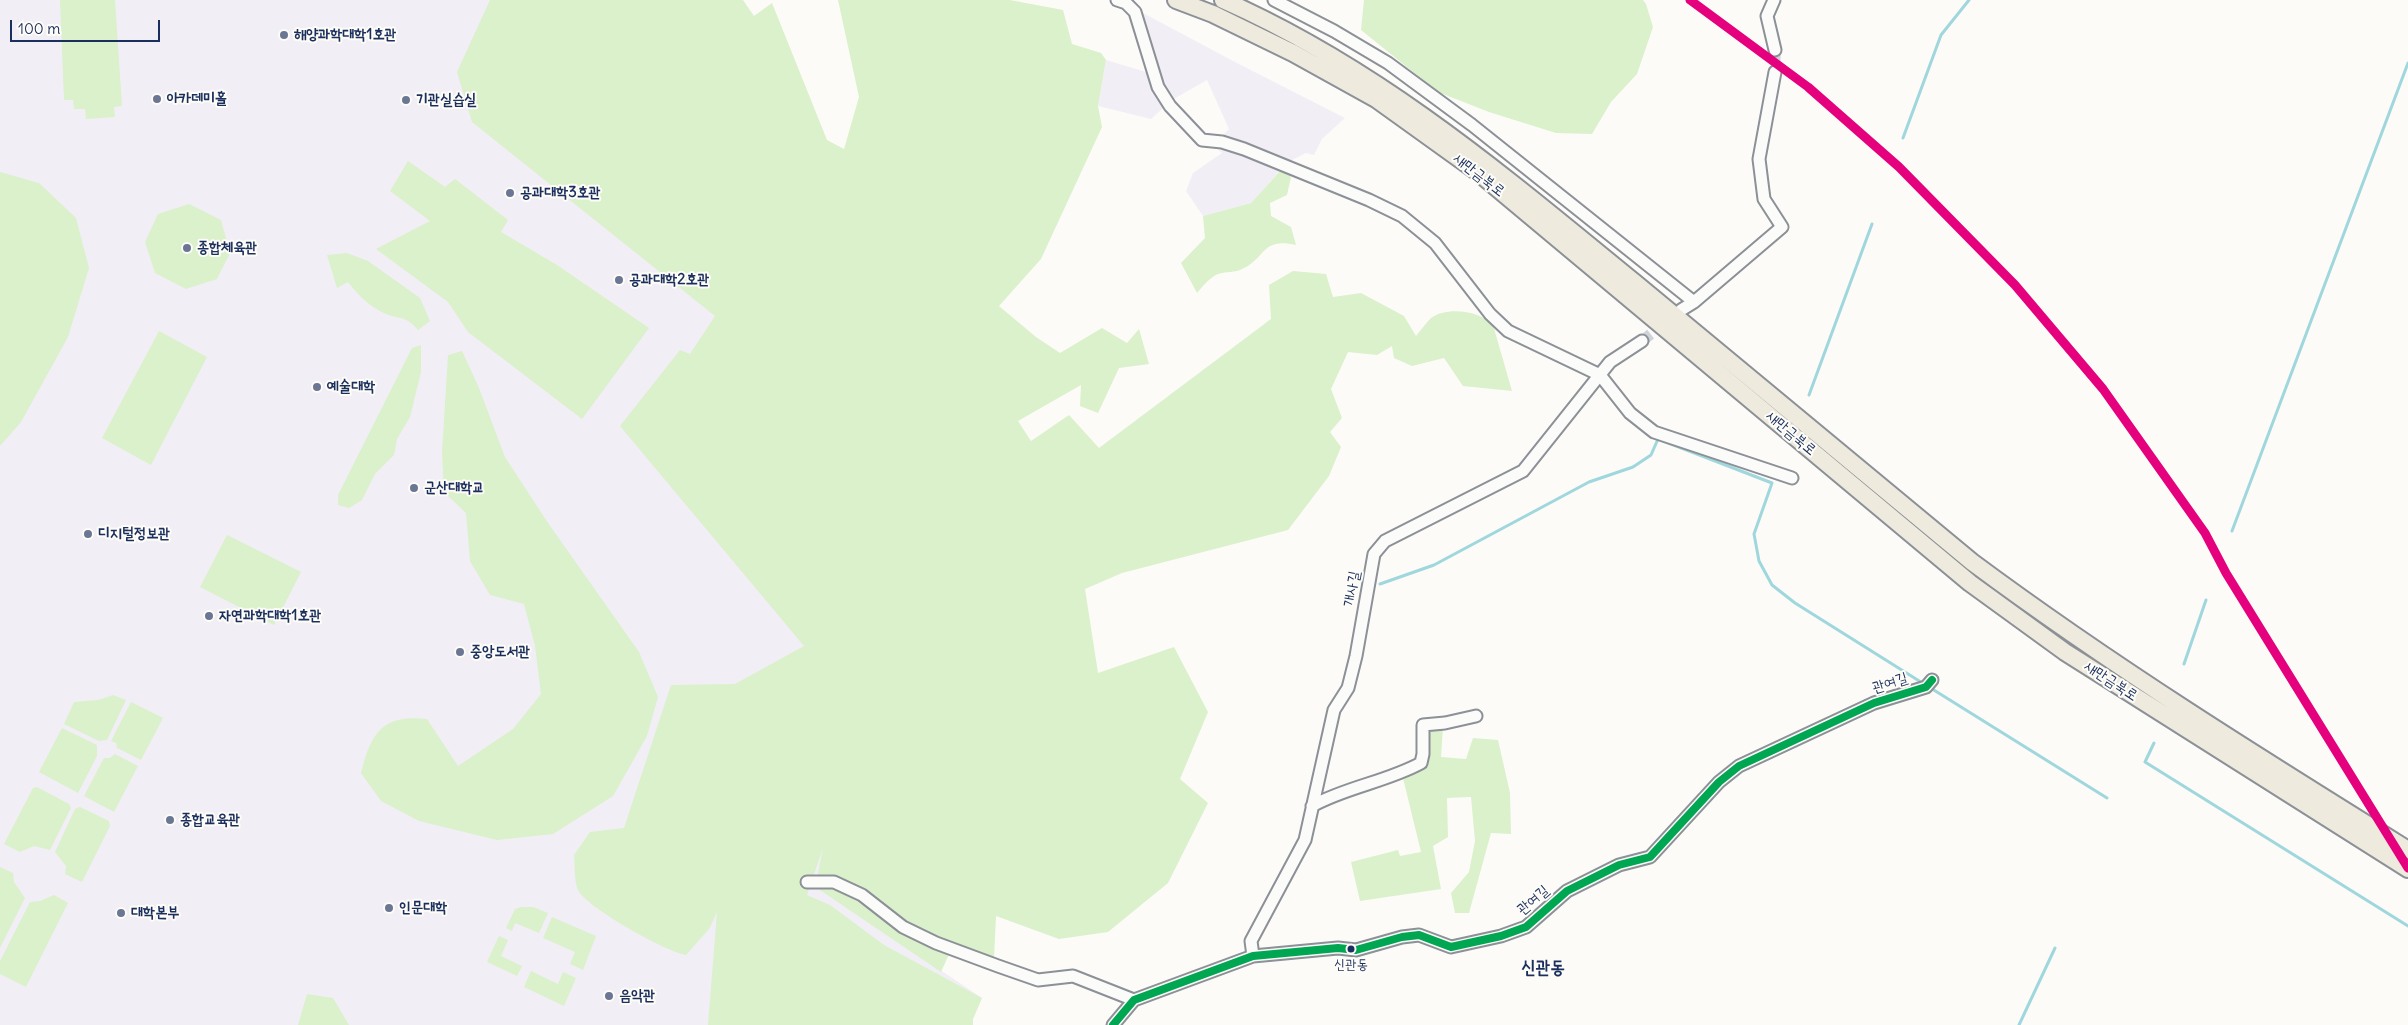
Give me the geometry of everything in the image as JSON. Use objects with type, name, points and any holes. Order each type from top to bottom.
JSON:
[{"type":"highway","name":"새만금북로","points":[[1176,0],[1213,14],[1293,53],[1335,75],[1384,105],[1479,173],[1970,583],[2073,657],[2408,869]]},
{"type":"highway","name":"새만금북로","points":[[1223,0],[1304,39],[1384,87],[1489,163],[1994,579],[2046,617],[2202,720],[2408,850]]},
{"type":"street","points":[[1117,0],[1126,3],[1134,12],[1162,93],[1170,106],[1202,140],[1222,142],[1244,149],[1370,200],[1402,216],[1435,243],[1490,314],[1508,331],[1600,375],[1630,412],[1654,432],[1792,478]]},
{"type":"street","points":[[1274,0],[1334,31],[1388,64],[1472,125],[1694,302]]},
{"type":"street","points":[[1774,0],[1767,16],[1774,50]]},
{"type":"street","points":[[1682,310],[1694,302],[1782,227],[1764,199],[1759,159],[1775,72]]},
{"type":"street","name":"개사길","points":[[1253,956],[1251,941],[1304,840],[1334,710],[1348,688],[1356,656],[1374,554],[1385,541],[1523,471],[1610,362],[1642,341]]},
{"type":"street","name":"관여길","points":[[1113,1025],[1134,1000],[1253,956],[1338,948],[1356,950],[1402,937],[1419,935],[1452,946],[1501,936],[1526,927],[1567,891],[1618,865],[1650,857],[1719,782],[1738,766],[1874,703],[1929,683]]},
{"type":"street","points":[[1312,806],[1329,796],[1385,779],[1421,763],[1423,754],[1423,724],[1445,723],[1476,716]]},
{"type":"street","points":[[807,882],[834,882],[862,895],[903,927],[936,943],[998,966],[1038,980],[1073,976],[1134,1000]]},
{"type":"shaded area","name":"군산대학교","points":[[0,0],[532,0],[818,341],[825,841],[815,886],[982,998],[973,1019],[973,1025],[0,1025]]},
{"type":"shaded area","points":[[1143,13],[1345,118],[1322,139],[1314,155],[1306,153],[1288,162],[1251,203],[1203,216],[1186,191],[1193,173],[1222,153],[1213,145],[1229,129],[1207,80],[1172,100],[1151,119],[1098,106],[1106,60],[1146,72],[1157,69]]},
{"type":"green space","points":[[60,0],[115,0],[122,106],[114,107],[115,117],[86,119],[85,109],[74,109],[73,100],[64,100]]},
{"type":"green space","points":[[490,0],[743,0],[754,16],[772,3],[827,140],[844,149],[859,97],[838,0],[1010,0],[1063,10],[1072,44],[1101,53],[1106,60],[1098,106],[1102,127],[1041,259],[999,306],[1036,337],[1060,353],[1102,328],[1127,343],[1139,329],[1149,364],[1119,368],[1098,413],[1080,406],[1081,385],[1018,421],[1031,441],[1069,415],[1099,448],[1271,319],[1269,285],[1293,271],[1326,274],[1333,297],[1361,293],[1404,316],[1416,336],[1431,318],[1446,312],[1472,313],[1488,320],[1493,325],[1512,391],[1463,386],[1444,358],[1412,366],[1394,358],[1392,346],[1377,355],[1348,352],[1331,389],[1342,418],[1330,432],[1341,447],[1329,476],[1288,530],[1122,573],[1085,589],[1098,673],[1174,647],[1208,712],[1180,779],[1208,803],[1168,883],[1108,932],[1059,939],[996,916],[994,958],[934,938],[899,921],[868,894],[840,878],[817,877],[823,848],[807,895],[830,905],[884,945],[982,998],[973,1019],[973,1025],[708,1025],[717,912],[709,929],[686,955],[662,946],[628,928],[595,907],[578,890],[575,878],[574,855],[590,832],[624,828],[671,685],[735,684],[804,646],[620,426],[680,350],[690,354],[715,316],[472,122],[457,72]]},
{"type":"green space","points":[[1364,0],[1643,0],[1653,27],[1637,74],[1611,102],[1592,134],[1556,133],[1489,112],[1438,92],[1361,30]]},
{"type":"green space","points":[[408,161],[445,187],[455,179],[508,220],[501,232],[557,265],[649,328],[582,419],[468,332],[448,302],[376,249],[430,221],[390,191]]},
{"type":"green space","points":[[1282,169],[1291,177],[1287,195],[1270,203],[1271,216],[1291,227],[1296,245],[1284,243],[1270,246],[1249,265],[1240,270],[1220,273],[1214,276],[1197,293],[1181,263],[1205,238],[1203,216],[1251,203]]},
{"type":"green space","points":[[0,172],[39,183],[76,218],[89,268],[68,337],[21,422],[0,446]]},
{"type":"green space","name":"종합체육관","points":[[189,204],[221,220],[230,253],[217,279],[186,289],[155,273],[145,242],[158,214]]},
{"type":"green space","points":[[347,253],[368,261],[420,298],[430,321],[418,330],[410,322],[389,315],[369,304],[348,282],[337,288],[327,255]]},
{"type":"green space","points":[[159,331],[207,357],[151,465],[102,438]]},
{"type":"green space","points":[[421,345],[421,372],[410,417],[397,439],[394,455],[375,474],[362,500],[349,508],[338,505],[338,495],[412,348]]},
{"type":"green space","points":[[462,351],[479,388],[505,457],[548,523],[639,652],[658,697],[647,736],[613,796],[553,834],[497,840],[419,821],[381,801],[361,773],[374,737],[389,723],[412,718],[427,719],[458,766],[513,729],[541,694],[535,646],[524,604],[490,595],[470,561],[466,513],[444,492],[442,452],[448,355]]},
{"type":"green space","points":[[227,535],[301,572],[274,625],[200,587]]},
{"type":"green space","points":[[113,695],[126,700],[107,740],[99,741],[64,724],[74,702],[98,700]]},
{"type":"green space","points":[[131,702],[163,718],[141,760],[117,748],[116,743],[111,741]]},
{"type":"green space","points":[[1443,727],[1441,757],[1466,759],[1473,738],[1498,740],[1510,793],[1511,834],[1491,833],[1469,913],[1455,913],[1451,893],[1469,872],[1475,841],[1471,797],[1447,798],[1448,837],[1433,846],[1441,889],[1360,901],[1351,862],[1398,850],[1400,856],[1421,852],[1403,778],[1427,763],[1427,728]]},
{"type":"green space","points":[[62,728],[97,745],[97,756],[78,793],[39,772]]},
{"type":"green space","points":[[115,754],[138,766],[114,812],[84,796],[104,758],[110,758]]},
{"type":"green space","points":[[37,787],[69,804],[71,808],[50,850],[34,846],[20,852],[4,844],[33,788]]},
{"type":"green space","points":[[80,807],[109,821],[110,826],[82,882],[65,874],[66,866],[55,852],[75,809]]},
{"type":"green space","points":[[0,867],[13,873],[14,882],[25,898],[0,948]]},
{"type":"green space","points":[[814,886],[837,887],[950,952],[941,972]]},
{"type":"green space","points":[[54,895],[68,903],[26,987],[0,974],[0,961],[30,902],[40,901]]},
{"type":"green space","points":[[533,907],[548,913],[539,933],[515,923],[512,931],[506,928],[515,909]]},
{"type":"green space","points":[[552,917],[596,936],[583,970],[570,964],[575,952],[543,938]]},
{"type":"green space","points":[[499,936],[508,940],[501,956],[522,966],[517,976],[487,962]]},
{"type":"green space","points":[[531,971],[558,984],[563,972],[576,978],[564,1006],[524,987]]},
{"type":"green space","points":[[307,994],[333,998],[349,1025],[298,1025]]},
{"type":"waterway","points":[[1903,138],[1941,35],[1969,0]]},
{"type":"waterway","points":[[2232,531],[2408,63]]},
{"type":"waterway","points":[[1809,395],[1872,224]]},
{"type":"waterway","points":[[1380,584],[1434,565],[1589,482],[1633,467],[1651,455],[1658,439],[1772,483],[1754,534],[1759,561],[1772,585],[1795,603],[1924,684]]},
{"type":"waterway","points":[[2184,664],[2206,600]]},
{"type":"waterway","points":[[1929,687],[2107,798]]},
{"type":"waterway","points":[[2154,743],[2145,762],[2408,926]]},
{"type":"waterway","points":[[2019,1025],[2055,948]]},
{"type":"tunnel","points":[[1775,50],[1775,72]]},
{"type":"tunnel","points":[[1642,341],[1666,322]]},
{"type":"transit line","points":[[1690,0],[1808,87],[1899,167],[2015,285],[2103,389],[2205,533],[2226,573],[2408,868]]},
{"type":"transit line","points":[[1113,1025],[1134,1000],[1253,956],[1338,948],[1356,950],[1402,937],[1419,935],[1451,947],[1501,936],[1526,927],[1567,891],[1619,865],[1650,857],[1719,782],[1739,766],[1874,703],[1926,687],[1932,680]]},
{"type":"place","name":"해양과학대학1호관","points":[[284,35]]},
{"type":"place","name":"아카데미홀","points":[[157,99]]},
{"type":"place","name":"기관실습실","points":[[406,100]]},
{"type":"place","name":"공과대학3호관","points":[[510,193]]},
{"type":"place","name":"종합체육관","points":[[187,248]]},
{"type":"place","name":"공과대학2호관","points":[[619,280]]},
{"type":"place","name":"예술대학","points":[[317,387]]},
{"type":"place","name":"군산대학교","points":[[414,488]]},
{"type":"place","name":"디지털정보관","points":[[88,534]]},
{"type":"place","name":"자연과학대학1호관","points":[[209,616]]},
{"type":"place","name":"중앙도서관","points":[[460,652]]},
{"type":"place","name":"종합교육관","points":[[170,820]]},
{"type":"place","name":"인문대학","points":[[389,908]]},
{"type":"place","name":"대학본부","points":[[121,913]]},
{"type":"place","name":"신관동","points":[[1351,949]]},
{"type":"place","name":"음악관","points":[[609,996]]},
{"type":"district","name":"신관동","points":[[1543,968]]}]
